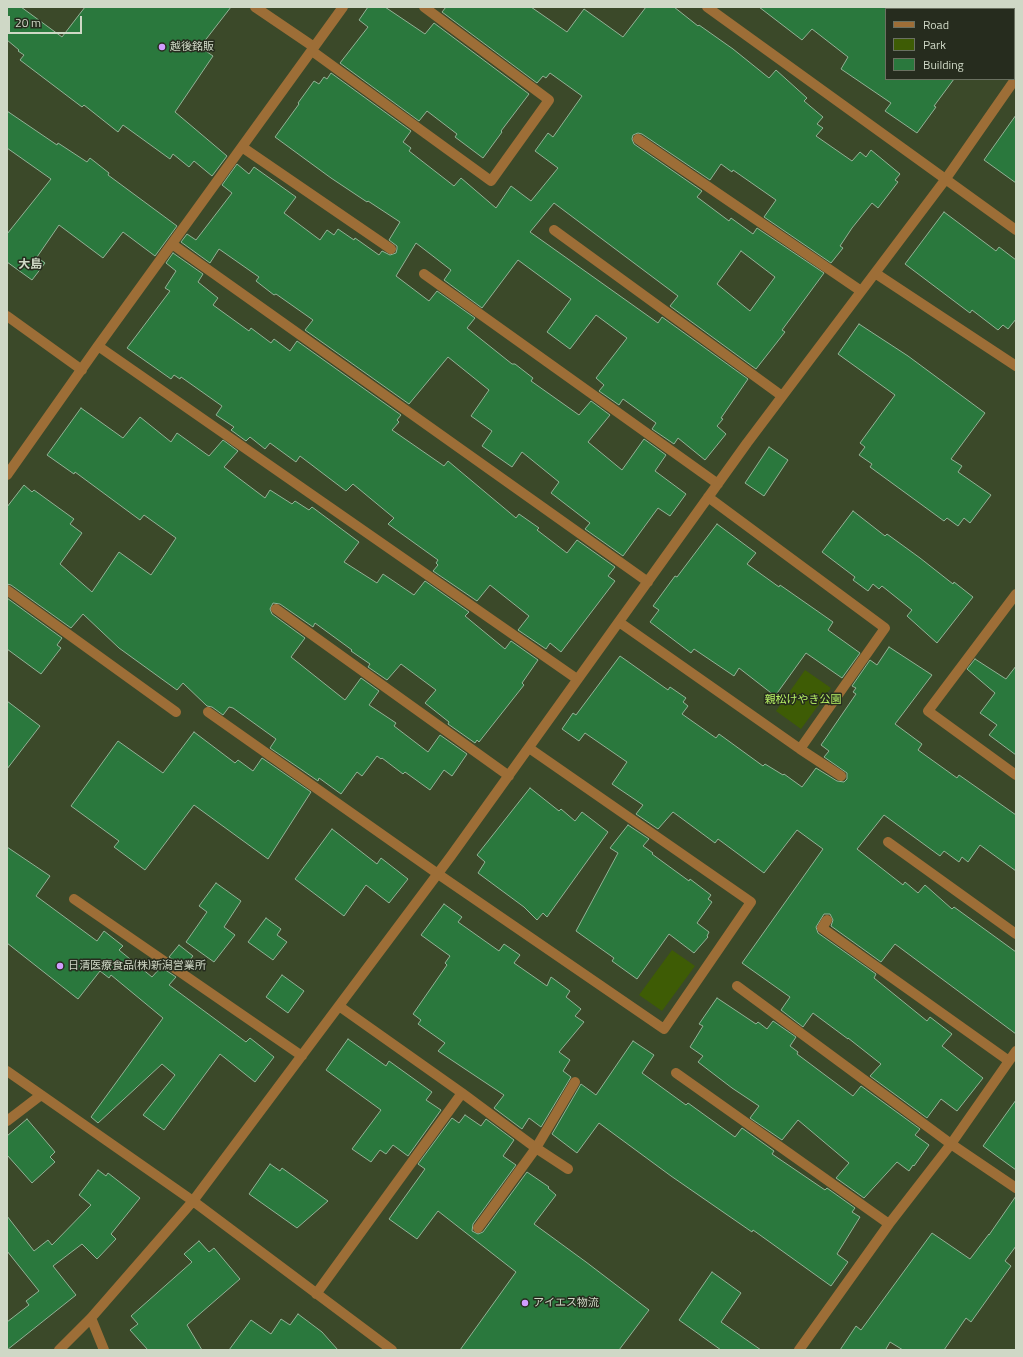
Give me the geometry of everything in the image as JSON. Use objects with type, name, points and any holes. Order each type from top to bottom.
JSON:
[{"type":"street","points":[[255,7],[491,181],[549,100],[424,7]]},
{"type":"street","points":[[7,475],[98,346],[343,7]]},
{"type":"street","points":[[706,7],[1016,230]]},
{"type":"street","points":[[59,1350],[91,1318],[193,1202],[438,874],[708,497],[782,396],[945,180],[1015,80]]},
{"type":"street","points":[[638,139],[861,291]]},
{"type":"street","points":[[242,147],[391,248]]},
{"type":"street","points":[[554,230],[782,396]]},
{"type":"street","points":[[172,244],[648,582]]},
{"type":"street","points":[[875,273],[1016,366]]},
{"type":"street","points":[[424,274],[718,484]]},
{"type":"street","points":[[7,316],[82,370]]},
{"type":"street","points":[[98,346],[577,680]]},
{"type":"street","points":[[708,497],[885,628],[800,749]]},
{"type":"street","points":[[7,590],[176,712]]},
{"type":"street","points":[[1016,594],[928,711],[1016,775]]},
{"type":"street","points":[[276,609],[508,776]]},
{"type":"street","points":[[619,622],[800,749],[842,776]]},
{"type":"street","points":[[208,712],[438,874],[664,1029],[751,902],[529,748]]},
{"type":"street","points":[[888,842],[1016,934]]},
{"type":"street","points":[[74,899],[302,1056]]},
{"type":"street","points":[[827,920],[822,928],[1009,1061]]},
{"type":"street","points":[[736,986],[951,1144],[1016,1188]]},
{"type":"street","points":[[339,1006],[462,1093],[536,1148],[568,1169]]},
{"type":"street","points":[[799,1350],[889,1224],[951,1144],[1016,1051]]},
{"type":"street","points":[[7,1071],[193,1202],[392,1350]]},
{"type":"street","points":[[676,1073],[889,1224]]},
{"type":"street","points":[[478,1228],[536,1148],[575,1082]]},
{"type":"street","points":[[316,1294],[462,1093]]},
{"type":"street","points":[[7,1121],[41,1095]]},
{"type":"street","points":[[91,1318],[104,1350]]},
{"type":"green space","name":"親松けやき公園","points":[[805,670],[831,688],[801,729],[776,711]]},
{"type":"green space","points":[[672,950],[695,966],[662,1011],[639,995]]},
{"type":"building","points":[[7,7],[21,7],[62,37],[85,7],[231,7],[200,47],[213,56],[175,112],[227,156],[212,176],[194,161],[189,167],[173,154],[170,159],[123,125],[118,132],[84,105],[82,107],[20,60],[24,55],[7,40]]},
{"type":"building","points":[[368,7],[385,7],[425,34],[434,23],[529,94],[483,158],[455,137],[457,134],[427,111],[419,121],[340,63],[368,27],[359,20]]},
{"type":"building","points":[[446,7],[531,7],[567,32],[584,9],[623,37],[646,7],[674,7],[698,26],[699,25],[733,49],[769,78],[776,70],[807,98],[804,101],[823,117],[817,124],[823,128],[816,136],[852,161],[860,152],[866,157],[871,150],[900,174],[895,180],[898,182],[878,208],[872,203],[852,228],[840,246],[843,248],[831,263],[764,217],[776,200],[733,170],[732,172],[721,164],[710,180],[642,134],[638,133],[633,135],[632,139],[634,144],[702,191],[697,197],[729,221],[731,218],[753,234],[757,228],[824,273],[782,330],[785,332],[756,369],[670,306],[678,296],[554,203],[530,232],[658,323],[662,317],[748,379],[717,426],[726,434],[705,460],[678,438],[674,444],[652,429],[656,423],[623,399],[619,405],[599,391],[604,385],[596,378],[627,338],[596,315],[570,349],[547,332],[571,299],[518,260],[482,308],[444,280],[451,270],[416,243],[396,276],[429,301],[437,291],[475,318],[467,328],[512,364],[515,364],[533,378],[531,381],[579,415],[591,401],[610,415],[588,442],[622,470],[644,439],[666,455],[655,471],[686,494],[670,516],[658,508],[623,556],[585,529],[590,523],[551,493],[559,482],[522,452],[512,467],[482,446],[492,431],[471,416],[489,390],[448,357],[409,404],[305,330],[313,320],[276,294],[274,295],[256,281],[259,277],[219,249],[210,263],[181,242],[187,234],[196,240],[232,193],[222,185],[237,164],[249,174],[254,167],[296,197],[284,213],[320,240],[327,230],[334,235],[338,229],[354,240],[355,238],[379,255],[382,251],[390,255],[396,253],[397,246],[389,240],[400,222],[331,178],[275,137],[314,81],[319,84],[324,77],[327,79],[331,73],[411,131],[403,142],[411,148],[409,151],[454,186],[461,178],[496,208],[511,186],[531,201],[558,168],[535,151],[548,133],[553,137],[582,96],[550,73],[546,78],[543,76],[537,83],[442,12]],"holes":[[[741,251],[775,277],[750,311],[717,284]]]},
{"type":"building","points":[[759,7],[886,7],[885,80],[953,80],[934,106],[936,107],[917,133],[885,111],[891,103],[841,69],[848,57],[812,29],[802,40]]},
{"type":"building","points":[[7,111],[57,145],[58,143],[87,162],[90,158],[109,173],[108,175],[177,226],[155,256],[123,232],[103,258],[59,225],[37,257],[45,263],[32,280],[7,262],[7,234],[51,179],[7,148]]},
{"type":"building","points":[[1016,115],[1016,183],[984,160]]},
{"type":"building","points":[[944,212],[996,251],[999,247],[1016,260],[1016,319],[1008,329],[1003,325],[998,330],[972,310],[970,313],[905,264]]},
{"type":"building","points":[[173,253],[203,274],[198,282],[218,298],[213,305],[249,331],[251,328],[271,343],[274,339],[290,351],[297,341],[401,415],[397,420],[399,422],[392,430],[444,466],[448,461],[516,518],[519,514],[539,528],[537,530],[567,553],[577,540],[615,567],[608,576],[615,581],[561,652],[550,643],[546,649],[518,630],[529,616],[490,585],[477,601],[433,571],[438,565],[436,563],[438,560],[388,524],[394,518],[353,484],[346,491],[300,456],[296,462],[270,443],[265,449],[250,437],[246,441],[231,430],[234,427],[216,415],[222,406],[181,377],[180,379],[174,375],[171,379],[127,348],[170,291],[165,288],[176,271],[166,263]]},
{"type":"building","points":[[859,324],[908,356],[985,413],[951,459],[962,466],[958,472],[991,495],[970,523],[964,518],[958,526],[947,518],[944,521],[870,467],[872,464],[859,455],[865,447],[860,443],[895,395],[838,354]]},
{"type":"building","points":[[81,408],[123,438],[140,417],[171,442],[177,433],[209,456],[223,440],[238,451],[224,467],[265,498],[270,490],[292,504],[295,501],[309,510],[312,507],[359,542],[344,562],[377,583],[383,574],[414,595],[425,581],[469,612],[465,616],[505,649],[511,641],[538,660],[522,683],[524,685],[479,742],[477,740],[475,743],[448,724],[449,722],[425,703],[436,690],[401,664],[387,680],[368,667],[370,664],[315,623],[313,627],[280,604],[273,603],[270,609],[272,614],[305,638],[291,657],[345,700],[361,678],[379,691],[369,705],[396,723],[394,726],[428,752],[440,735],[467,754],[452,776],[444,770],[430,790],[405,772],[403,774],[382,758],[381,759],[377,756],[362,776],[357,772],[341,794],[319,778],[318,781],[270,748],[276,739],[233,708],[229,707],[223,715],[212,707],[207,706],[183,683],[177,690],[119,648],[83,614],[71,628],[11,585],[7,584],[7,507],[24,485],[32,492],[34,490],[74,519],[70,524],[82,533],[60,564],[92,592],[119,552],[151,575],[176,538],[144,515],[140,520],[75,472],[74,474],[47,455]]},
{"type":"building","points":[[769,447],[788,460],[764,496],[745,483]]},
{"type":"building","points":[[853,511],[885,536],[887,534],[953,584],[954,582],[973,597],[937,643],[907,616],[912,610],[882,586],[879,589],[873,584],[868,591],[853,580],[855,577],[822,552]]},
{"type":"building","points":[[717,524],[756,553],[747,564],[833,622],[828,630],[860,653],[842,678],[806,653],[775,696],[739,668],[734,676],[694,649],[691,653],[650,622],[659,610],[653,606]]},
{"type":"building","points":[[7,598],[62,638],[57,645],[61,648],[41,674],[7,649]]},
{"type":"building","points":[[889,647],[932,675],[895,724],[922,744],[918,750],[957,778],[959,775],[1016,815],[1016,871],[980,845],[968,862],[962,857],[959,862],[944,851],[940,856],[884,815],[857,849],[903,885],[905,882],[918,893],[925,885],[952,909],[954,907],[1016,952],[1016,1034],[895,944],[881,962],[831,926],[833,920],[830,914],[824,914],[816,927],[818,933],[876,974],[874,978],[927,1021],[930,1017],[952,1034],[942,1046],[983,1078],[957,1111],[941,1099],[927,1118],[870,1076],[881,1064],[813,1013],[803,1027],[781,1010],[790,997],[742,963],[823,849],[797,830],[764,873],[718,839],[715,843],[673,812],[658,829],[636,814],[643,805],[612,784],[627,762],[585,733],[579,741],[562,729],[573,713],[576,715],[620,656],[668,690],[670,687],[686,698],[683,702],[688,706],[682,714],[716,738],[719,734],[763,766],[765,764],[783,775],[784,774],[802,787],[816,768],[837,781],[844,782],[847,779],[847,773],[824,757],[829,751],[821,745],[856,694],[853,692],[856,688],[852,686],[870,660],[877,665]]},
{"type":"building","points":[[975,659],[1006,679],[1016,666],[1016,755],[989,735],[997,725],[980,713],[995,693],[967,669]]},
{"type":"building","points":[[7,701],[40,726],[7,769]]},
{"type":"building","points":[[194,732],[235,763],[238,760],[253,771],[262,758],[311,792],[268,859],[194,805],[145,870],[114,847],[119,841],[71,806],[118,741],[163,773]]},
{"type":"building","points":[[530,788],[559,811],[561,809],[575,821],[582,812],[608,832],[547,917],[543,913],[537,920],[524,907],[478,873],[485,862],[477,855]]},
{"type":"building","points":[[628,825],[649,839],[643,846],[689,881],[690,879],[711,895],[708,899],[712,902],[697,923],[709,932],[708,937],[694,953],[669,934],[637,979],[612,961],[614,958],[576,931],[618,853],[610,848]]},
{"type":"building","points":[[332,829],[377,864],[381,858],[408,879],[389,903],[366,885],[344,916],[295,879]]},
{"type":"building","points":[[7,847],[50,876],[36,896],[97,941],[104,931],[123,946],[119,950],[152,977],[161,967],[176,977],[169,985],[246,1042],[250,1038],[274,1057],[255,1082],[220,1054],[164,1130],[143,1115],[175,1075],[162,1064],[98,1123],[91,1117],[163,1018],[111,975],[109,978],[100,971],[78,999],[7,943]]},
{"type":"building","points":[[216,883],[241,901],[224,927],[235,935],[214,962],[186,942],[207,912],[199,906]]},
{"type":"building","points":[[444,904],[462,917],[458,922],[499,951],[504,944],[520,955],[514,963],[547,986],[551,977],[570,991],[566,997],[581,1009],[575,1016],[584,1022],[559,1052],[570,1060],[563,1071],[571,1077],[541,1127],[529,1118],[522,1129],[494,1108],[504,1095],[438,1051],[445,1043],[418,1024],[421,1020],[413,1014],[447,965],[445,963],[450,956],[421,935]]},
{"type":"building","points":[[266,918],[281,929],[277,935],[287,942],[273,960],[248,942]]},
{"type":"building","points":[[179,945],[193,956],[184,967],[169,957]]},
{"type":"building","points":[[282,975],[304,991],[288,1013],[266,997]]},
{"type":"building","points":[[717,998],[756,1024],[758,1022],[767,1029],[773,1021],[796,1037],[790,1046],[798,1052],[797,1054],[853,1096],[861,1086],[920,1129],[915,1135],[929,1145],[914,1166],[913,1165],[909,1171],[897,1162],[864,1198],[836,1178],[849,1163],[798,1120],[782,1140],[750,1118],[759,1106],[698,1062],[703,1056],[690,1047],[703,1026],[699,1024]]},
{"type":"building","points":[[348,1039],[386,1066],[389,1061],[432,1092],[426,1100],[441,1110],[408,1156],[393,1145],[386,1154],[380,1150],[371,1162],[352,1149],[381,1110],[326,1070]]},
{"type":"building","points":[[633,1041],[654,1055],[642,1073],[686,1105],[688,1103],[735,1137],[742,1128],[774,1151],[772,1154],[825,1190],[827,1188],[855,1208],[852,1212],[860,1217],[837,1254],[848,1262],[831,1286],[753,1230],[752,1232],[671,1176],[599,1123],[577,1153],[552,1134],[581,1084],[596,1095]]},
{"type":"building","points":[[1016,1100],[1016,1170],[983,1146]]},
{"type":"building","points":[[465,1115],[481,1126],[486,1119],[514,1140],[503,1156],[516,1165],[473,1224],[472,1231],[478,1234],[483,1232],[527,1172],[549,1187],[548,1188],[556,1195],[534,1224],[649,1310],[619,1350],[460,1350],[516,1272],[438,1211],[417,1239],[389,1219],[425,1169],[418,1164],[452,1118],[459,1123]]},
{"type":"building","points":[[27,1119],[55,1152],[50,1157],[55,1162],[32,1183],[7,1155],[7,1136]]},
{"type":"building","points":[[270,1164],[280,1171],[282,1168],[328,1201],[297,1228],[249,1194]]},
{"type":"building","points":[[98,1170],[106,1176],[108,1173],[140,1198],[111,1234],[116,1239],[97,1259],[82,1244],[53,1266],[76,1295],[7,1350],[7,1322],[29,1305],[26,1301],[39,1291],[7,1251],[7,1216],[34,1251],[48,1240],[52,1245],[91,1205],[79,1195]]},
{"type":"building","points":[[1016,1196],[1016,1246],[1005,1261],[1011,1266],[971,1322],[966,1318],[944,1350],[903,1350],[890,1342],[886,1349],[887,1350],[840,1350],[856,1326],[861,1330],[932,1233],[970,1259]]},
{"type":"building","points":[[199,1241],[209,1252],[214,1248],[240,1279],[187,1325],[202,1350],[148,1350],[130,1330],[138,1324],[131,1316],[192,1262],[184,1254]]},
{"type":"building","points":[[712,1272],[741,1293],[721,1322],[761,1350],[721,1350],[679,1320]]},
{"type":"building","points":[[298,1314],[322,1332],[338,1350],[229,1350],[251,1320],[271,1334],[281,1319],[290,1325]]},
{"type":"place","name":"越後銘販","points":[[162,47]]},
{"type":"place","name":"日清医療食品(株)新潟営業所","points":[[60,966]]},
{"type":"place","name":"アイエス物流","points":[[525,1303]]},
{"type":"district","name":"大島","points":[[30,265]]}]
